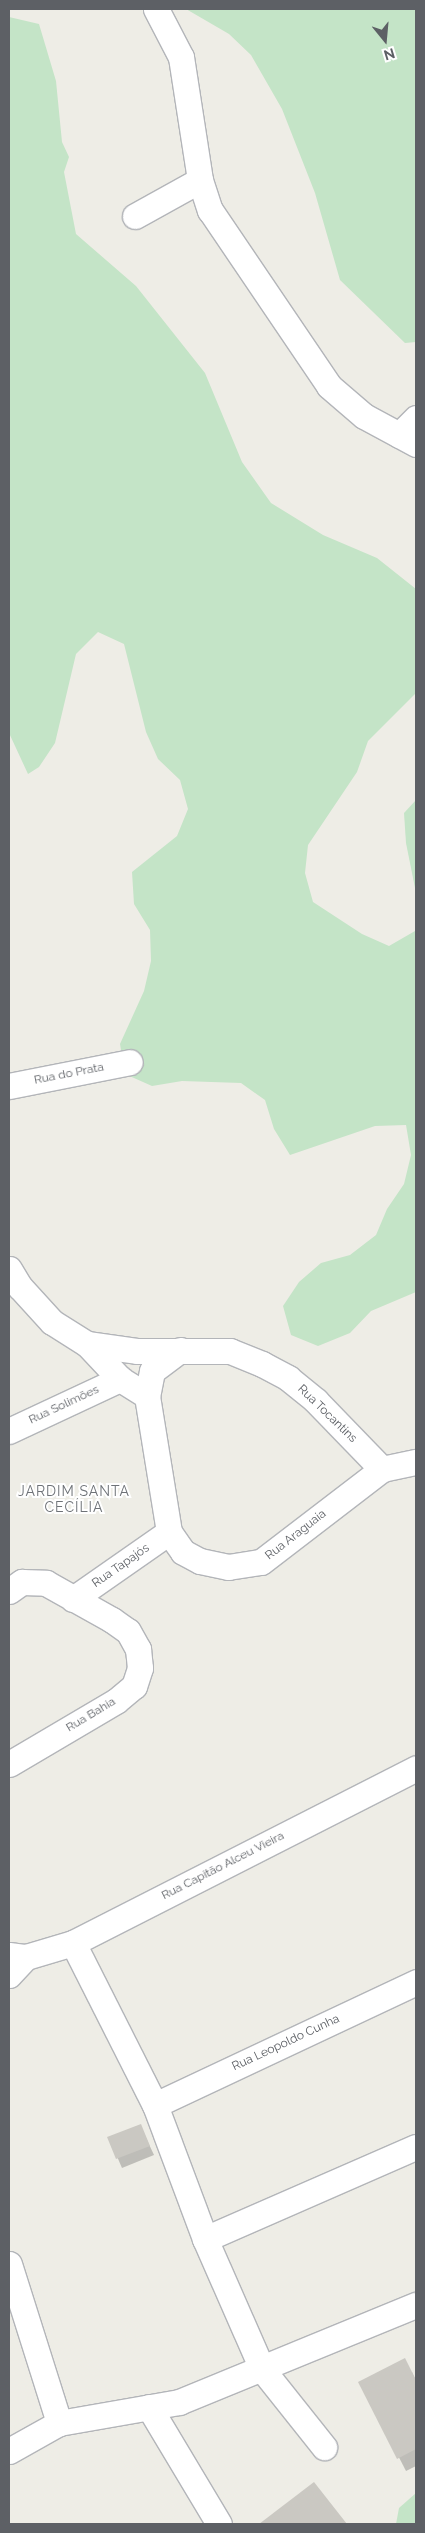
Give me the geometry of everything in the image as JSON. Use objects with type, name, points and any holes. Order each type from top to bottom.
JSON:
[{"type":"street","points":[[156,9],[180,57],[200,180],[210,210],[329,386],[364,416],[410,432]]},
{"type":"street","points":[[135,216],[200,180]]},
{"type":"street","name":"Rua do Prata","points":[[9,1086],[130,1062]]},
{"type":"street","name":"Rua Tocantins","points":[[9,1269],[20,1288],[52,1322],[87,1344],[120,1379],[147,1396]]},
{"type":"street","name":"Rua Tocantins","points":[[87,1344],[137,1351],[230,1350],[288,1378],[316,1401],[382,1469]]},
{"type":"street","points":[[147,1396],[152,1371],[180,1350]]},
{"type":"street","name":"Rua Solimões","points":[[9,1431],[120,1379]]},
{"type":"street","name":"Rua Araguaia","points":[[147,1396],[169,1532],[183,1552],[200,1561],[228,1567],[261,1562],[382,1469]]},
{"type":"street","points":[[382,1469],[416,1462]]},
{"type":"street","name":"Rua Tapajós","points":[[73,1599],[169,1532]]},
{"type":"street","name":"Rua Bahia","points":[[9,1591],[22,1582],[46,1584],[128,1631],[138,1649],[140,1668],[134,1686],[116,1701],[9,1764]]},
{"type":"street","name":"Rua Capitão Alceu Vieira","points":[[18,1956],[72,1943],[416,1768]]},
{"type":"street","points":[[72,1943],[155,2104],[205,2239],[262,2369],[324,2447]]},
{"type":"street","points":[[9,1975],[18,1956]]},
{"type":"street","name":"Rua Leopoldo Cunha","points":[[155,2104],[416,1982]]},
{"type":"street","points":[[205,2239],[416,2146]]},
{"type":"street","points":[[9,2264],[60,2423]]},
{"type":"street","points":[[9,2451],[60,2423],[179,2402],[416,2304]]},
{"type":"street","points":[[149,2407],[219,2524]]},
{"type":"green space","points":[[186,9],[416,9],[416,342],[405,343],[340,280],[315,193],[282,109],[251,55],[229,34]]},
{"type":"green space","points":[[9,17],[39,24],[56,81],[62,142],[69,157],[64,172],[76,234],[136,286],[205,373],[242,462],[271,503],[323,535],[377,558],[416,589],[416,693],[368,741],[357,772],[308,845],[305,873],[313,902],[362,934],[389,946],[415,931],[416,924],[416,1292],[371,1311],[350,1333],[318,1346],[291,1335],[283,1306],[299,1282],[321,1263],[350,1255],[376,1235],[387,1209],[404,1184],[411,1155],[406,1125],[375,1126],[290,1155],[274,1129],[265,1100],[241,1083],[182,1081],[152,1086],[125,1074],[120,1044],[144,991],[151,961],[150,930],[134,904],[132,872],[177,836],[188,809],[180,780],[158,759],[146,732],[124,644],[98,632],[76,654],[55,743],[39,767],[28,774],[9,733]]},
{"type":"green space","points":[[416,800],[416,893],[406,843],[404,813]]},
{"type":"green space","points":[[416,2493],[416,2524],[396,2524],[399,2508]]},
{"type":"building","points":[[141,2124],[150,2146],[116,2159],[107,2137]]},
{"type":"building","points":[[405,2358],[416,2380],[416,2449],[397,2459],[358,2382]]},
{"type":"building","points":[[314,2482],[347,2524],[259,2524]]},
{"type":"district","name":"JARDIM SANTA CECÍLIA","points":[[74,1499]]}]
